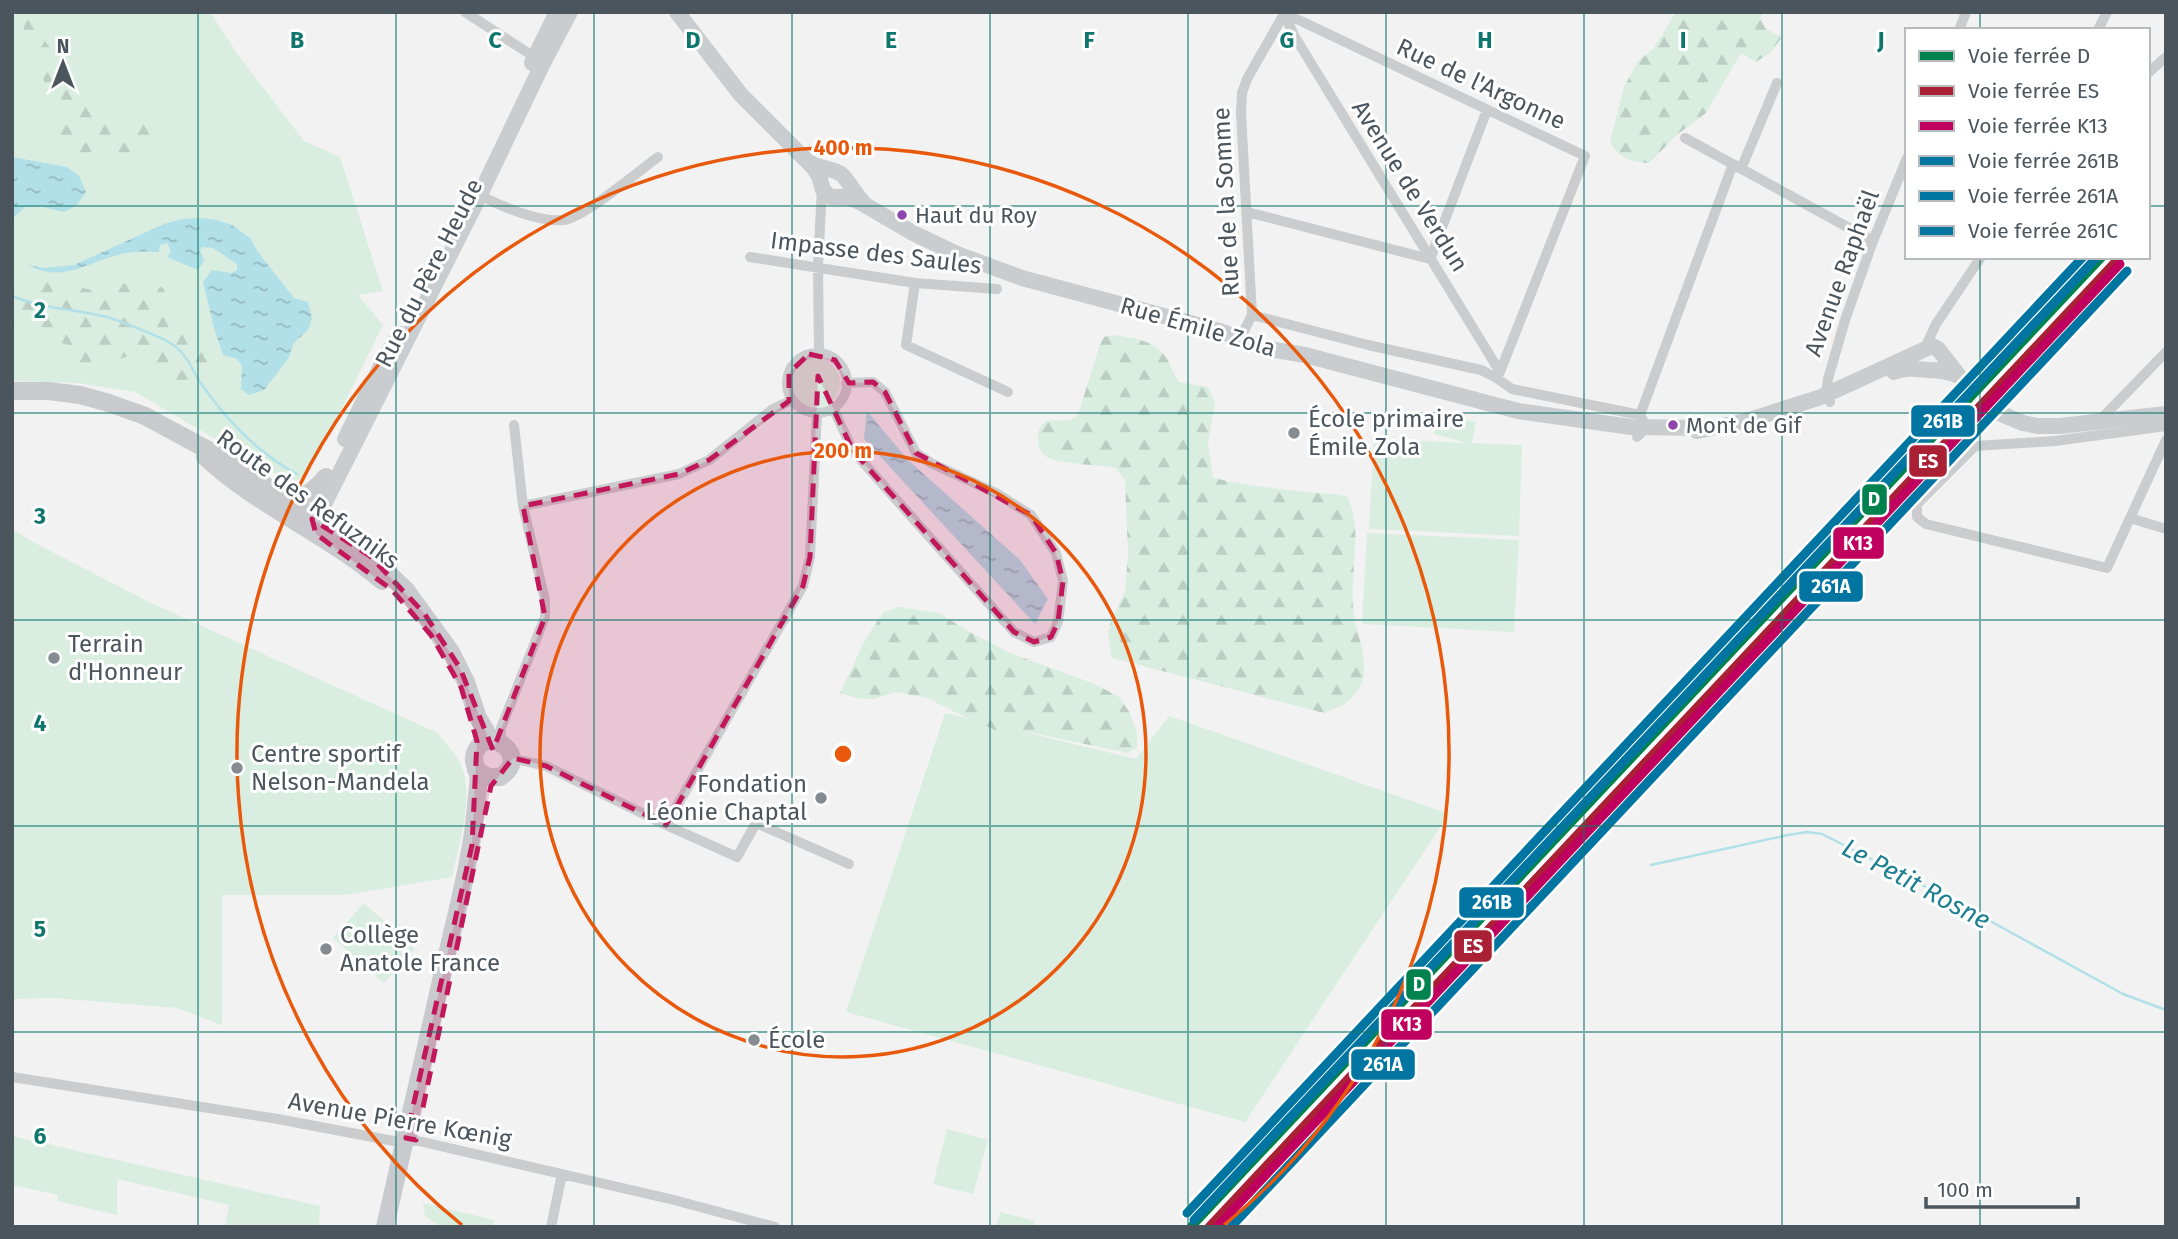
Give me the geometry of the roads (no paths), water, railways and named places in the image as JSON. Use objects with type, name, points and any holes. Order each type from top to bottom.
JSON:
[{"type":"main road","name":"Rue du Père Heude","points":[[314,522],[476,193],[539,60],[557,12]]},
{"type":"main road","name":"Rue du Père Heude","points":[[539,60],[570,12]]},
{"type":"main road","name":"Rue Émile Zola","points":[[677,12],[758,115],[807,161],[819,168],[833,187],[850,198],[922,238],[998,270],[1220,331],[1274,350],[1306,355],[1588,428],[1640,427],[1668,438],[1746,421],[1790,417],[1828,399],[1913,367],[1931,357]]},
{"type":"main road","name":"Rue du Père Heude","points":[[314,522],[326,477],[476,193]]},
{"type":"main road","points":[[1931,357],[1963,380],[1999,413],[2016,421],[2037,426],[2060,426],[2166,414]]},
{"type":"main road","name":"Route des Refuzniks","points":[[12,391],[64,393],[109,402],[145,416],[232,463],[314,522],[370,556],[412,598],[456,660],[490,744]]},
{"type":"main road","name":"Route des Refuzniks","points":[[184,438],[225,475],[293,519],[314,522]]},
{"type":"main road","points":[[281,496],[307,496],[326,477]]},
{"type":"main road","points":[[385,1227],[410,1141],[481,849],[487,798],[495,779],[509,769],[511,758],[507,747],[490,744],[474,759],[478,787],[472,845],[410,1141],[396,1227]]},
{"type":"main road","points":[[476,769],[495,779]]},
{"type":"street","points":[[465,12],[539,60]]},
{"type":"street","points":[[2099,28],[2107,12]]},
{"type":"street","name":"Rue de l'Argonne","points":[[1284,14],[1585,156],[1498,374]]},
{"type":"street","name":"Rue de la Somme","points":[[1252,315],[1242,93],[1247,79],[1284,14]]},
{"type":"street","name":"Avenue de Verdun","points":[[1284,14],[1294,37],[1498,374]]},
{"type":"street","points":[[2150,71],[2166,57]]},
{"type":"street","points":[[1240,339],[1252,315],[1368,345],[1498,374],[1512,389],[1640,427],[1737,166],[1777,83]]},
{"type":"street","points":[[1247,212],[1430,259],[1487,110]]},
{"type":"street","points":[[1685,138],[1873,241]]},
{"type":"street","points":[[476,193],[540,218],[565,220],[584,212],[658,157]]},
{"type":"street","name":"Avenue Raphaël","points":[[1828,399],[1829,371],[1844,320],[1905,163]]},
{"type":"street","points":[[819,354],[820,212],[833,187]]},
{"type":"street","name":"Impasse des Saules","points":[[750,257],[915,283],[997,289]]},
{"type":"street","points":[[1931,357],[1934,328],[1980,259]]},
{"type":"street","points":[[915,283],[906,345],[1008,392]]},
{"type":"street","points":[[2103,421],[2105,415],[2166,352]]},
{"type":"street","points":[[819,354],[841,366],[846,383],[843,397],[833,408],[817,413],[808,412],[792,400],[787,382],[789,373],[800,358],[819,354]]},
{"type":"street","points":[[833,408],[853,451],[1014,632],[1034,642],[1051,637],[1058,622],[1063,581],[1056,553],[1031,515],[996,493],[931,463],[916,453],[885,392],[873,382],[846,383]]},
{"type":"street","points":[[523,506],[679,474],[709,460],[773,409],[792,400]]},
{"type":"street","points":[[666,825],[803,586],[810,556],[817,413]]},
{"type":"street","points":[[490,744],[501,727],[545,617],[545,600],[523,506],[514,425]]},
{"type":"street","points":[[2166,426],[2055,441],[1975,446],[1917,504],[1917,517],[1926,524],[2107,568],[2166,440]]},
{"type":"street","points":[[2130,518],[2166,529]]},
{"type":"street","points":[[511,758],[546,766],[737,857],[756,823],[849,864]]},
{"type":"street","name":"Avenue Pierre Kœnig","points":[[12,1077],[410,1141],[670,1199],[775,1227]]},
{"type":"street","points":[[551,1227],[562,1174]]},
{"type":"water","points":[[12,157],[67,167],[79,176],[86,192],[77,205],[64,212],[43,207],[25,207],[12,219]]},
{"type":"water","points":[[201,218],[232,225],[250,238],[294,298],[308,302],[312,319],[308,330],[294,343],[288,359],[264,390],[249,395],[241,389],[242,366],[237,359],[223,355],[203,282],[212,270],[231,273],[237,270],[237,264],[213,248],[203,247],[200,250],[204,261],[198,270],[167,257],[171,251],[167,243],[160,245],[159,252],[121,254],[63,272],[40,270],[28,265],[44,268],[74,265],[164,224]]},
{"type":"water","points":[[867,411],[908,460],[1020,560],[1048,599],[1035,624],[864,439]]},
{"type":"waterway","name":"Le Petit Rosne","points":[[12,296],[35,304],[107,317],[170,342],[184,355],[209,395],[243,434],[269,456],[297,474]]},
{"type":"waterway","name":"Le Petit Rosne","points":[[1651,865],[1788,835],[1807,832],[1822,834],[1952,900],[2123,994],[2166,1010]]},
{"type":"rail line","name":"261C","points":[[1187,1213],[2081,259]]},
{"type":"rail line","name":"261B","points":[[1194,1220],[2095,259]]},
{"type":"rail line","name":"D","points":[[1191,1227],[2100,259]]},
{"type":"rail line","name":"ES","points":[[1209,1227],[2118,259]]},
{"type":"rail line","name":"K13","points":[[1217,1227],[2120,264]]},
{"type":"rail line","name":"261A","points":[[1231,1227],[2127,271]]},
{"type":"place","name":"Haut du Roy","points":[[902,215]]},
{"type":"place","name":"Mont de Gif","points":[[1673,425]]},
{"type":"place","name":"École primaire Émile Zola","points":[[1294,433]]},
{"type":"place","name":"Terrain d'Honneur","points":[[54,658]]},
{"type":"place","name":"Centre sportif Nelson-Mandela","points":[[237,768]]},
{"type":"place","name":"Fondation Léonie Chaptal","points":[[821,798]]},
{"type":"place","name":"Collège Anatole France","points":[[326,949]]},
{"type":"place","name":"École","points":[[754,1040]]}]
